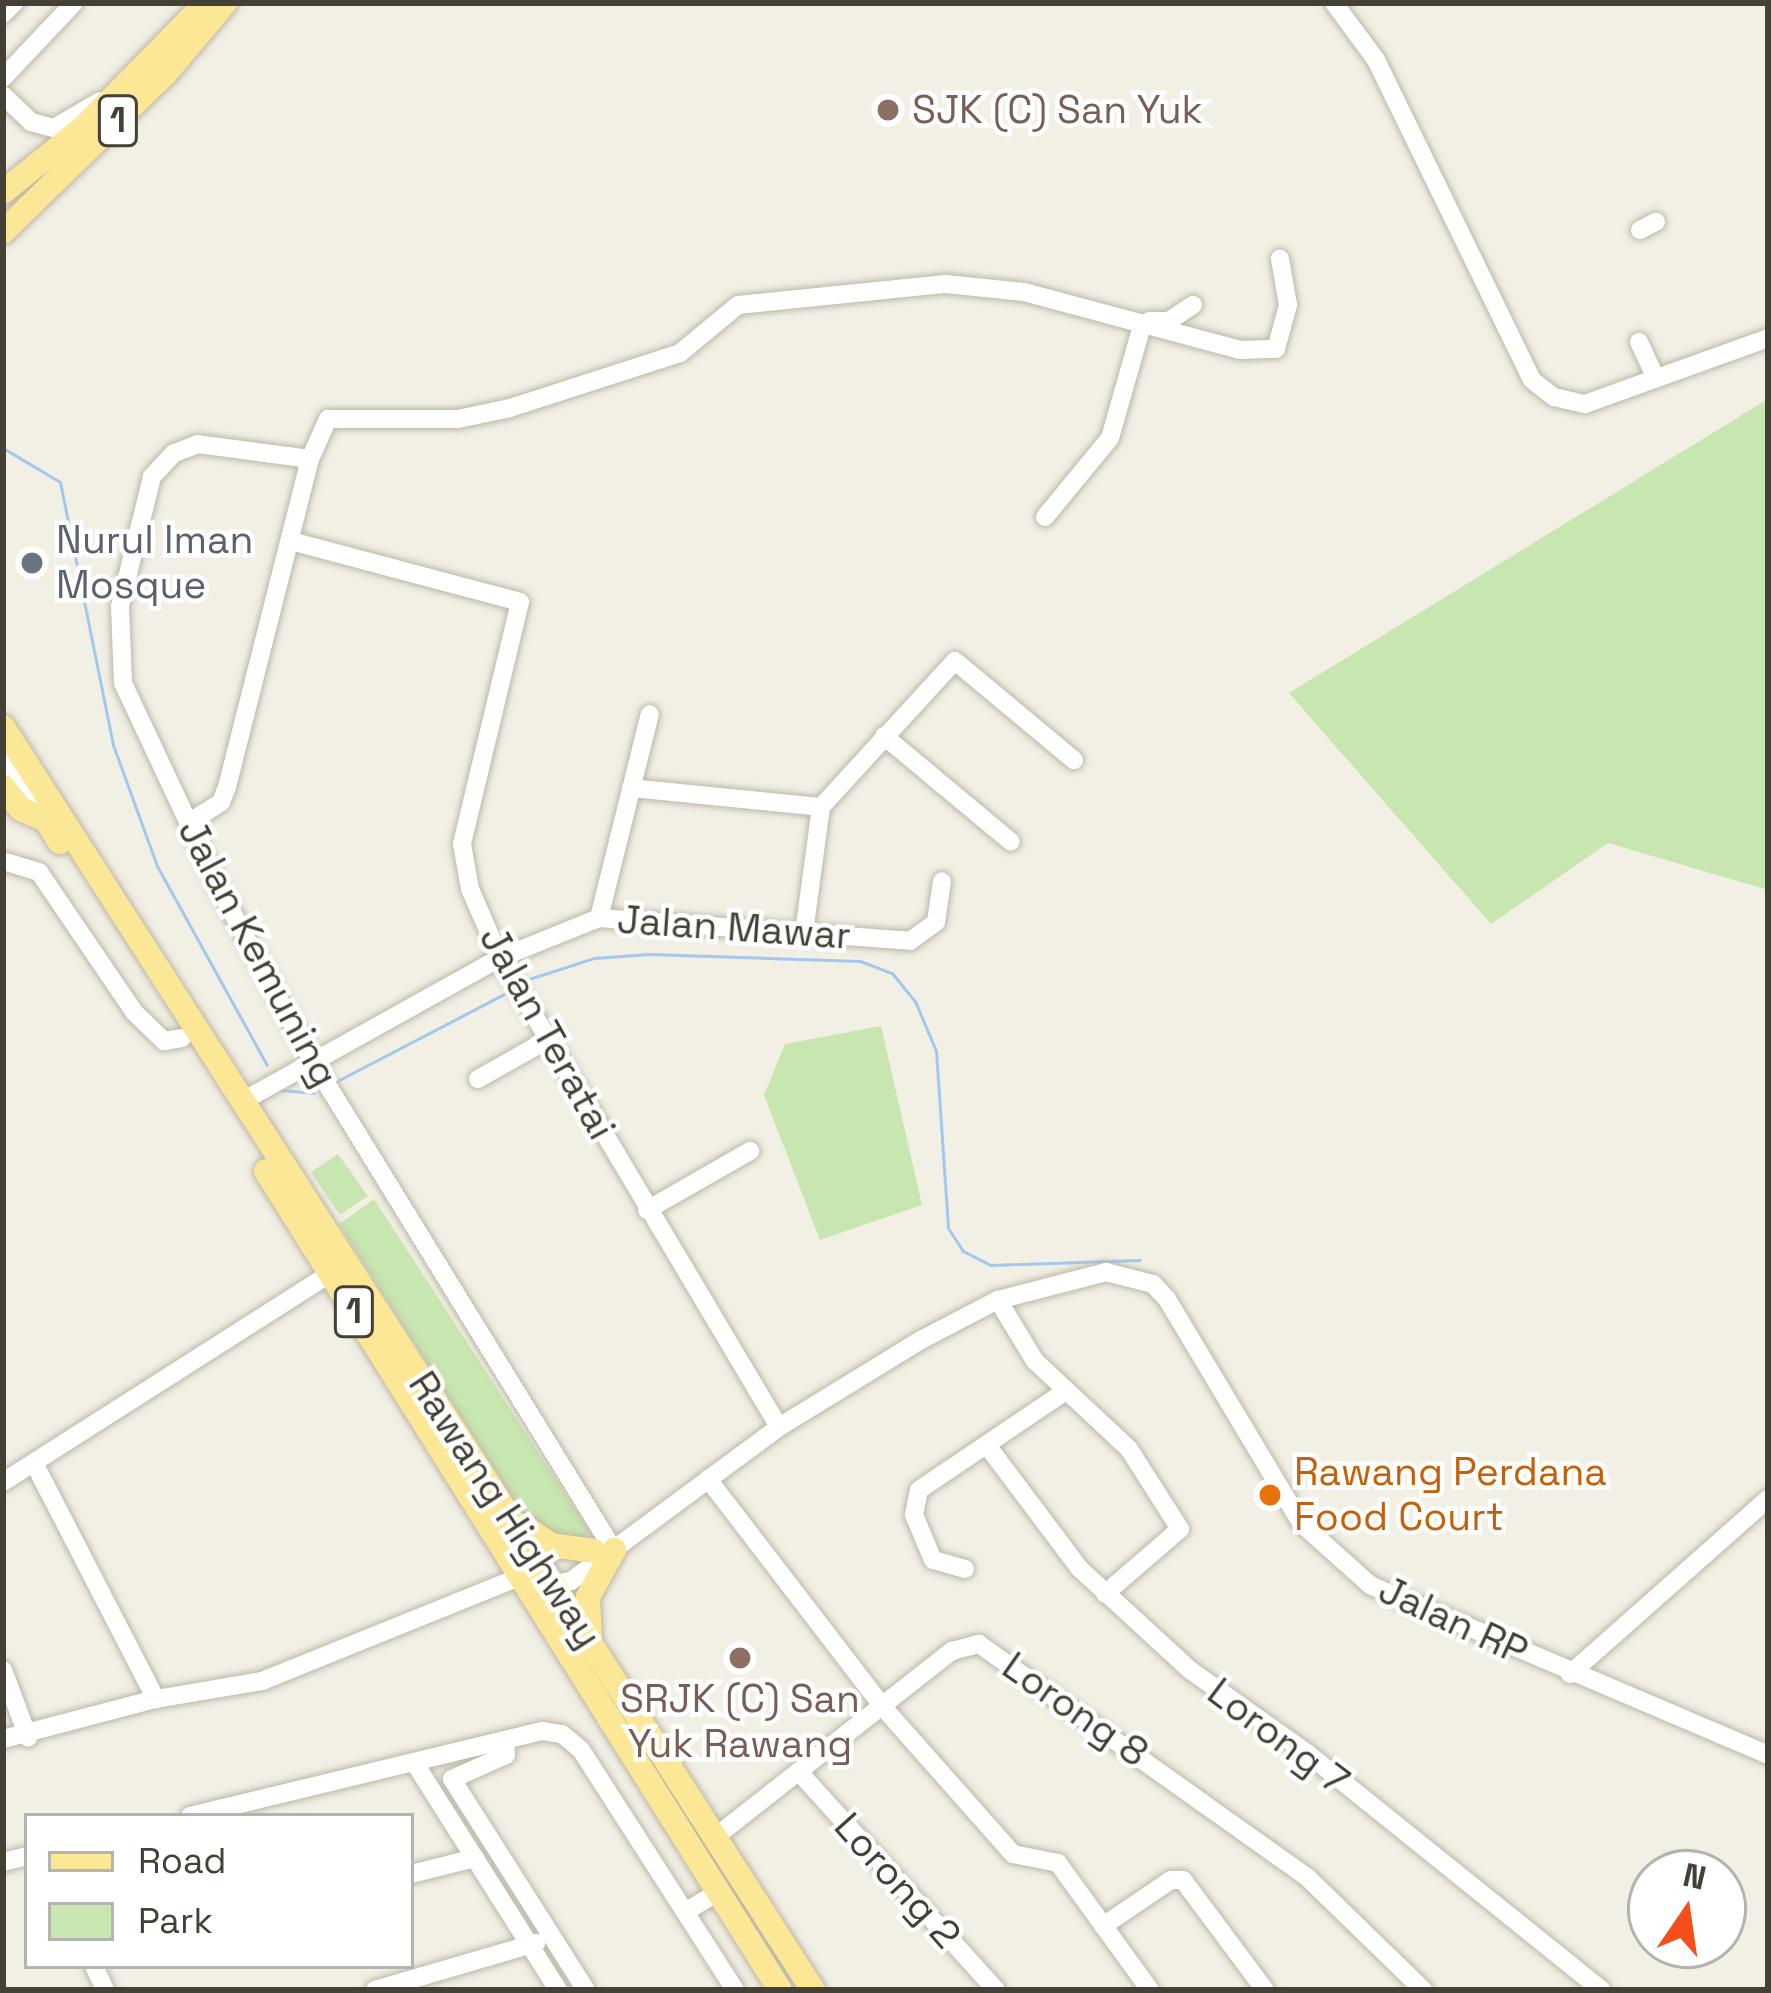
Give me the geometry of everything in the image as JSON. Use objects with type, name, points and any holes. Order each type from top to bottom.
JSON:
[{"type":"main road","name":"1","points":[[3,192],[140,76],[206,3]]},
{"type":"main road","name":"1","points":[[3,232],[166,73],[225,3]]},
{"type":"main road","name":"Rawang Highway","points":[[3,728],[813,1990]]},
{"type":"main road","points":[[3,787],[21,808],[46,820]]},
{"type":"main road","name":"Rawang Highway","points":[[46,820],[780,1990]]},
{"type":"main road","points":[[512,1516],[551,1545],[605,1547],[588,1598],[590,1643]]},
{"type":"main road","points":[[514,1568],[553,1583],[543,1593],[544,1616]]},
{"type":"street","points":[[3,14],[14,3]]},
{"type":"street","points":[[3,78],[74,3]]},
{"type":"street","points":[[1334,3],[1376,60],[1532,380],[1554,397],[1585,404],[1768,338]]},
{"type":"street","points":[[3,95],[31,122],[54,128],[140,76]]},
{"type":"street","points":[[188,824],[221,802],[227,787],[310,458],[328,419],[458,419],[510,408],[680,352],[738,305],[965,285],[1024,292],[1240,350],[1276,349],[1288,305],[1280,259]]},
{"type":"street","points":[[1137,325],[1169,321],[1193,305]]},
{"type":"street","points":[[1045,517],[1110,438],[1137,325]]},
{"type":"street","points":[[1639,342],[1656,378]]},
{"type":"street","name":"Jalan Kemuning","points":[[310,458],[222,441],[197,444],[162,464],[142,505],[120,606],[123,683],[188,824],[312,1060],[605,1547]]},
{"type":"street","name":"Jalan Teratai","points":[[291,542],[520,602],[462,844],[470,889],[500,958],[779,1427]]},
{"type":"street","points":[[804,932],[821,807],[955,662],[1074,760]]},
{"type":"street","points":[[599,918],[650,714]]},
{"type":"street","points":[[884,736],[1011,842]]},
{"type":"street","name":"Rawang Highway","points":[[3,758],[46,820]]},
{"type":"street","points":[[632,788],[821,807]]},
{"type":"street","points":[[4,859],[39,872],[134,1012],[164,1041],[182,1038]]},
{"type":"street","name":"Jalan Mawar","points":[[241,1102],[500,958],[599,918],[910,941],[936,922],[942,881]]},
{"type":"street","points":[[478,1079],[548,1040]]},
{"type":"street","points":[[647,1210],[750,1151]]},
{"type":"street","points":[[3,1482],[330,1274]]},
{"type":"street","name":"Jalan RP","points":[[998,1300],[1082,1274],[1132,1276],[1167,1299],[1280,1489],[1334,1556],[1395,1598],[1768,1755]]},
{"type":"street","points":[[553,1583],[779,1427],[998,1300],[1035,1361],[1119,1437],[1180,1528],[1105,1594]]},
{"type":"street","points":[[965,1569],[933,1560],[914,1501],[1066,1391]]},
{"type":"street","name":"Lorong 7","points":[[989,1448],[1105,1594],[1190,1670],[1308,1754],[1602,1990]]},
{"type":"street","points":[[34,1462],[156,1699]]},
{"type":"street","points":[[708,1479],[882,1706],[1013,1854],[1058,1864],[1150,1990]]},
{"type":"street","points":[[1570,1674],[1764,1509]]},
{"type":"street","points":[[4,1736],[28,1737],[156,1699],[262,1681],[514,1568]]},
{"type":"street","name":"Lorong 8","points":[[714,1838],[952,1651],[979,1644],[1308,1878],[1423,1990]]},
{"type":"street","points":[[3,1670],[28,1737]]},
{"type":"street","points":[[202,1813],[505,1740],[562,1734],[581,1750],[735,1990]]},
{"type":"street","points":[[505,1740],[506,1755],[452,1779],[586,1990]]},
{"type":"street","points":[[414,1762],[559,1990]]},
{"type":"street","name":"Lorong 2","points":[[799,1772],[996,1990]]},
{"type":"street","points":[[652,1862],[685,1841]]},
{"type":"street","points":[[414,1873],[475,1858]]},
{"type":"street","points":[[1103,1926],[1171,1880],[1183,1880],[1265,1990]]},
{"type":"street","points":[[685,1912],[717,1893]]},
{"type":"street","points":[[375,1990],[532,1948],[548,1928]]},
{"type":"green space","points":[[1768,399],[1768,890],[1608,843],[1491,924],[1289,693]]},
{"type":"green space","points":[[881,1026],[922,1205],[820,1240],[764,1095],[785,1044]]},
{"type":"green space","points":[[338,1154],[368,1196],[340,1215],[311,1172]]},
{"type":"green space","points":[[374,1199],[590,1532],[575,1543],[542,1532],[522,1512],[339,1224]]},
{"type":"waterway","points":[[3,448],[60,482],[113,745],[157,866],[267,1065]]},
{"type":"waterway","points":[[529,979],[594,958],[649,954],[860,961],[892,973],[915,1001],[936,1051],[948,1228],[963,1251],[990,1265],[1140,1260]]},
{"type":"waterway","points":[[339,1080],[506,993]]},
{"type":"waterway","points":[[281,1090],[314,1093]]},
{"type":"place","name":"SJK (C) San Yuk","points":[[888,110]]},
{"type":"place","name":"Nurul Iman Mosque","points":[[32,563]]},
{"type":"place","name":"Rawang Perdana Food Court","points":[[1270,1495]]},
{"type":"place","name":"SRJK (C) San Yuk Rawang","points":[[740,1658]]}]
